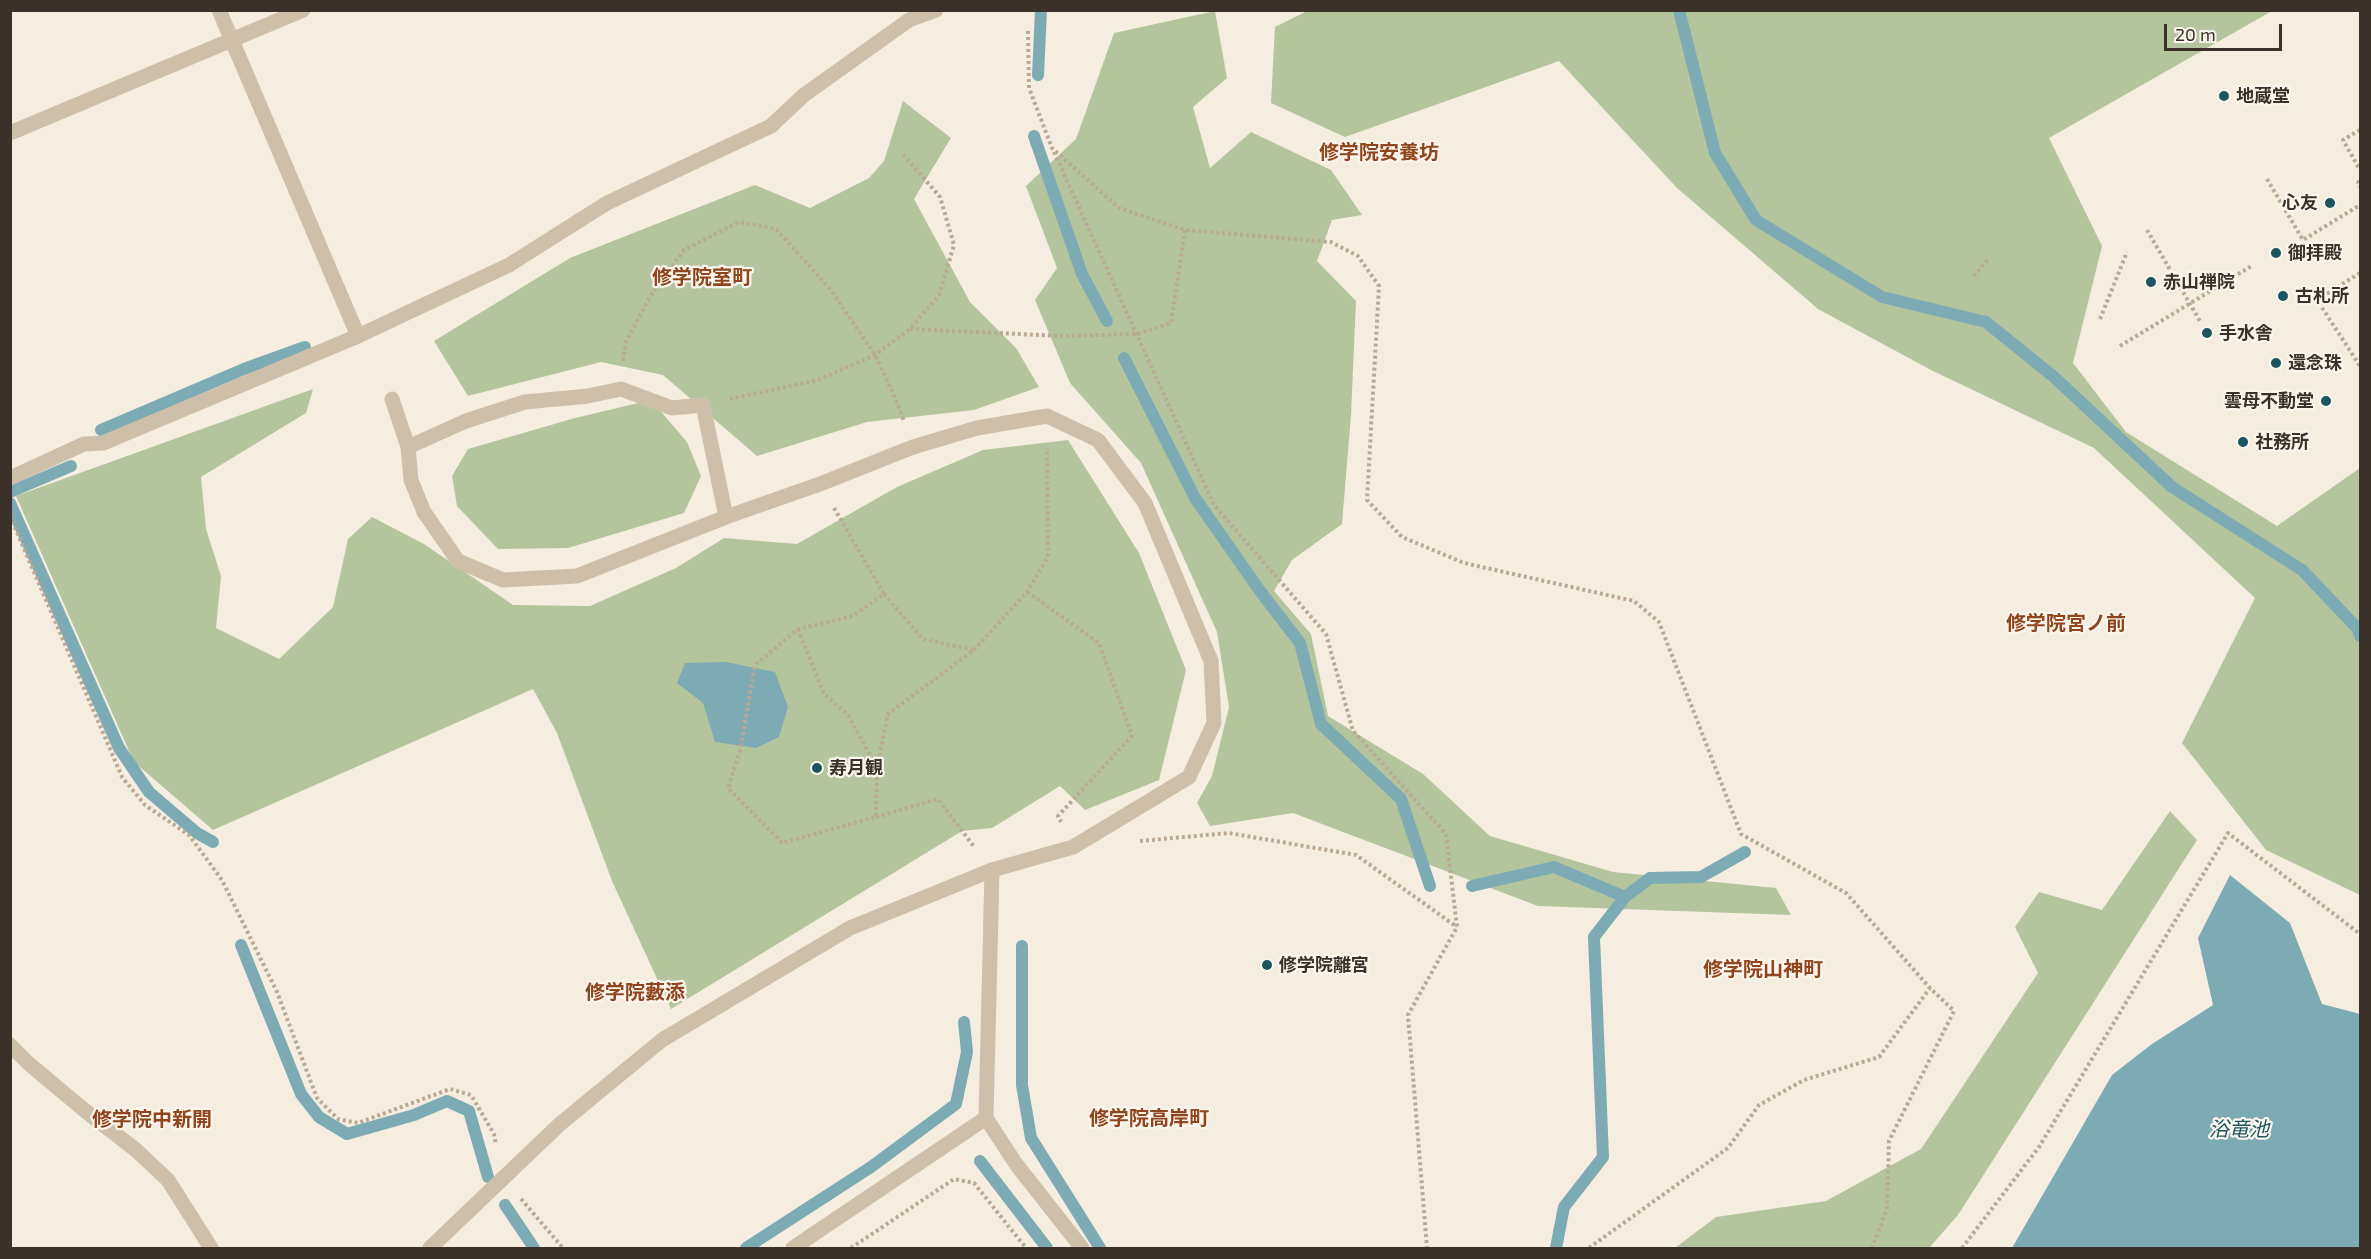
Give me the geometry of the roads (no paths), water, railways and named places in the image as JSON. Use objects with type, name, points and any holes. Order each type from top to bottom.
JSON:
[{"type":"street","points":[[219,10],[358,336]]},
{"type":"street","points":[[10,133],[303,10]]},
{"type":"street","points":[[10,478],[84,444],[103,443],[358,336],[509,265],[607,203],[771,126],[804,95],[909,20],[936,10]]},
{"type":"street","points":[[408,447],[466,421],[525,402],[588,396],[621,389],[672,408],[703,405],[726,516]]},
{"type":"street","points":[[392,399],[408,447],[411,480],[424,512],[458,561],[503,580],[577,576],[726,516],[820,484],[913,447],[977,428],[1047,416],[1098,440],[1144,503],[1211,661],[1214,723],[1189,777],[1073,847],[992,870],[850,928],[662,1040],[560,1124],[430,1248]]},
{"type":"street","points":[[992,870],[987,1118],[1016,1164],[1082,1248]]},
{"type":"street","points":[[10,1045],[83,1109],[136,1150],[168,1180],[211,1248]]},
{"type":"street","points":[[793,1248],[987,1118]]},
{"type":"water","points":[[726,662],[775,672],[788,707],[779,737],[756,748],[715,742],[703,703],[677,683],[685,663]]},
{"type":"water","name":"浴竜池","points":[[2230,875],[2290,923],[2322,1004],[2360,1014],[2360,1248],[2012,1248],[2112,1075],[2152,1044],[2213,1005],[2198,938]]},
{"type":"waterway","points":[[1038,75],[1041,10]]},
{"type":"waterway","points":[[1679,10],[1715,153],[1756,220],[1882,297],[1986,322],[2054,377],[2172,487],[2302,570],[2358,629],[2360,636]]},
{"type":"waterway","points":[[1034,136],[1082,274],[1107,321]]},
{"type":"waterway","points":[[101,430],[244,369],[305,347]]},
{"type":"waterway","points":[[1124,358],[1195,498],[1260,591],[1300,643],[1321,724],[1401,799],[1430,886]]},
{"type":"waterway","points":[[10,492],[71,466]]},
{"type":"waterway","points":[[10,503],[119,748],[149,792],[197,833],[213,842]]},
{"type":"waterway","points":[[1625,897],[1650,878],[1701,877],[1745,852]]},
{"type":"waterway","points":[[1472,886],[1554,867],[1625,897],[1594,937],[1603,1157],[1564,1207],[1556,1248]]},
{"type":"waterway","points":[[241,945],[301,1094],[319,1117],[347,1134],[414,1115],[447,1101],[469,1111],[488,1177]]},
{"type":"waterway","points":[[1022,946],[1022,1085],[1031,1138],[1100,1248]]},
{"type":"waterway","points":[[746,1248],[871,1167],[956,1104],[967,1052],[964,1022]]},
{"type":"waterway","points":[[980,1161],[1047,1248]]},
{"type":"waterway","points":[[505,1205],[534,1248]]},
{"type":"place","name":"地蔵堂","points":[[2224,96]]},
{"type":"place","name":"心友","points":[[2330,203]]},
{"type":"place","name":"御拝殿","points":[[2276,253]]},
{"type":"place","name":"赤山禅院","points":[[2151,282]]},
{"type":"place","name":"古札所","points":[[2283,296]]},
{"type":"place","name":"手水舎","points":[[2207,333]]},
{"type":"place","name":"還念珠","points":[[2276,363]]},
{"type":"place","name":"雲母不動堂","points":[[2326,401]]},
{"type":"place","name":"社務所","points":[[2243,442]]},
{"type":"place","name":"寿月観","points":[[817,768]]},
{"type":"place","name":"修学院離宮","points":[[1267,965]]},
{"type":"district","name":"修学院安養坊","points":[[1379,152]]},
{"type":"district","name":"修学院室町","points":[[702,277]]},
{"type":"district","name":"修学院宮ノ前","points":[[2066,623]]},
{"type":"district","name":"修学院山神町","points":[[1763,969]]},
{"type":"district","name":"修学院藪添","points":[[635,992]]},
{"type":"district","name":"修学院高岸町","points":[[1149,1118]]},
{"type":"district","name":"修学院中新開","points":[[152,1119]]}]
